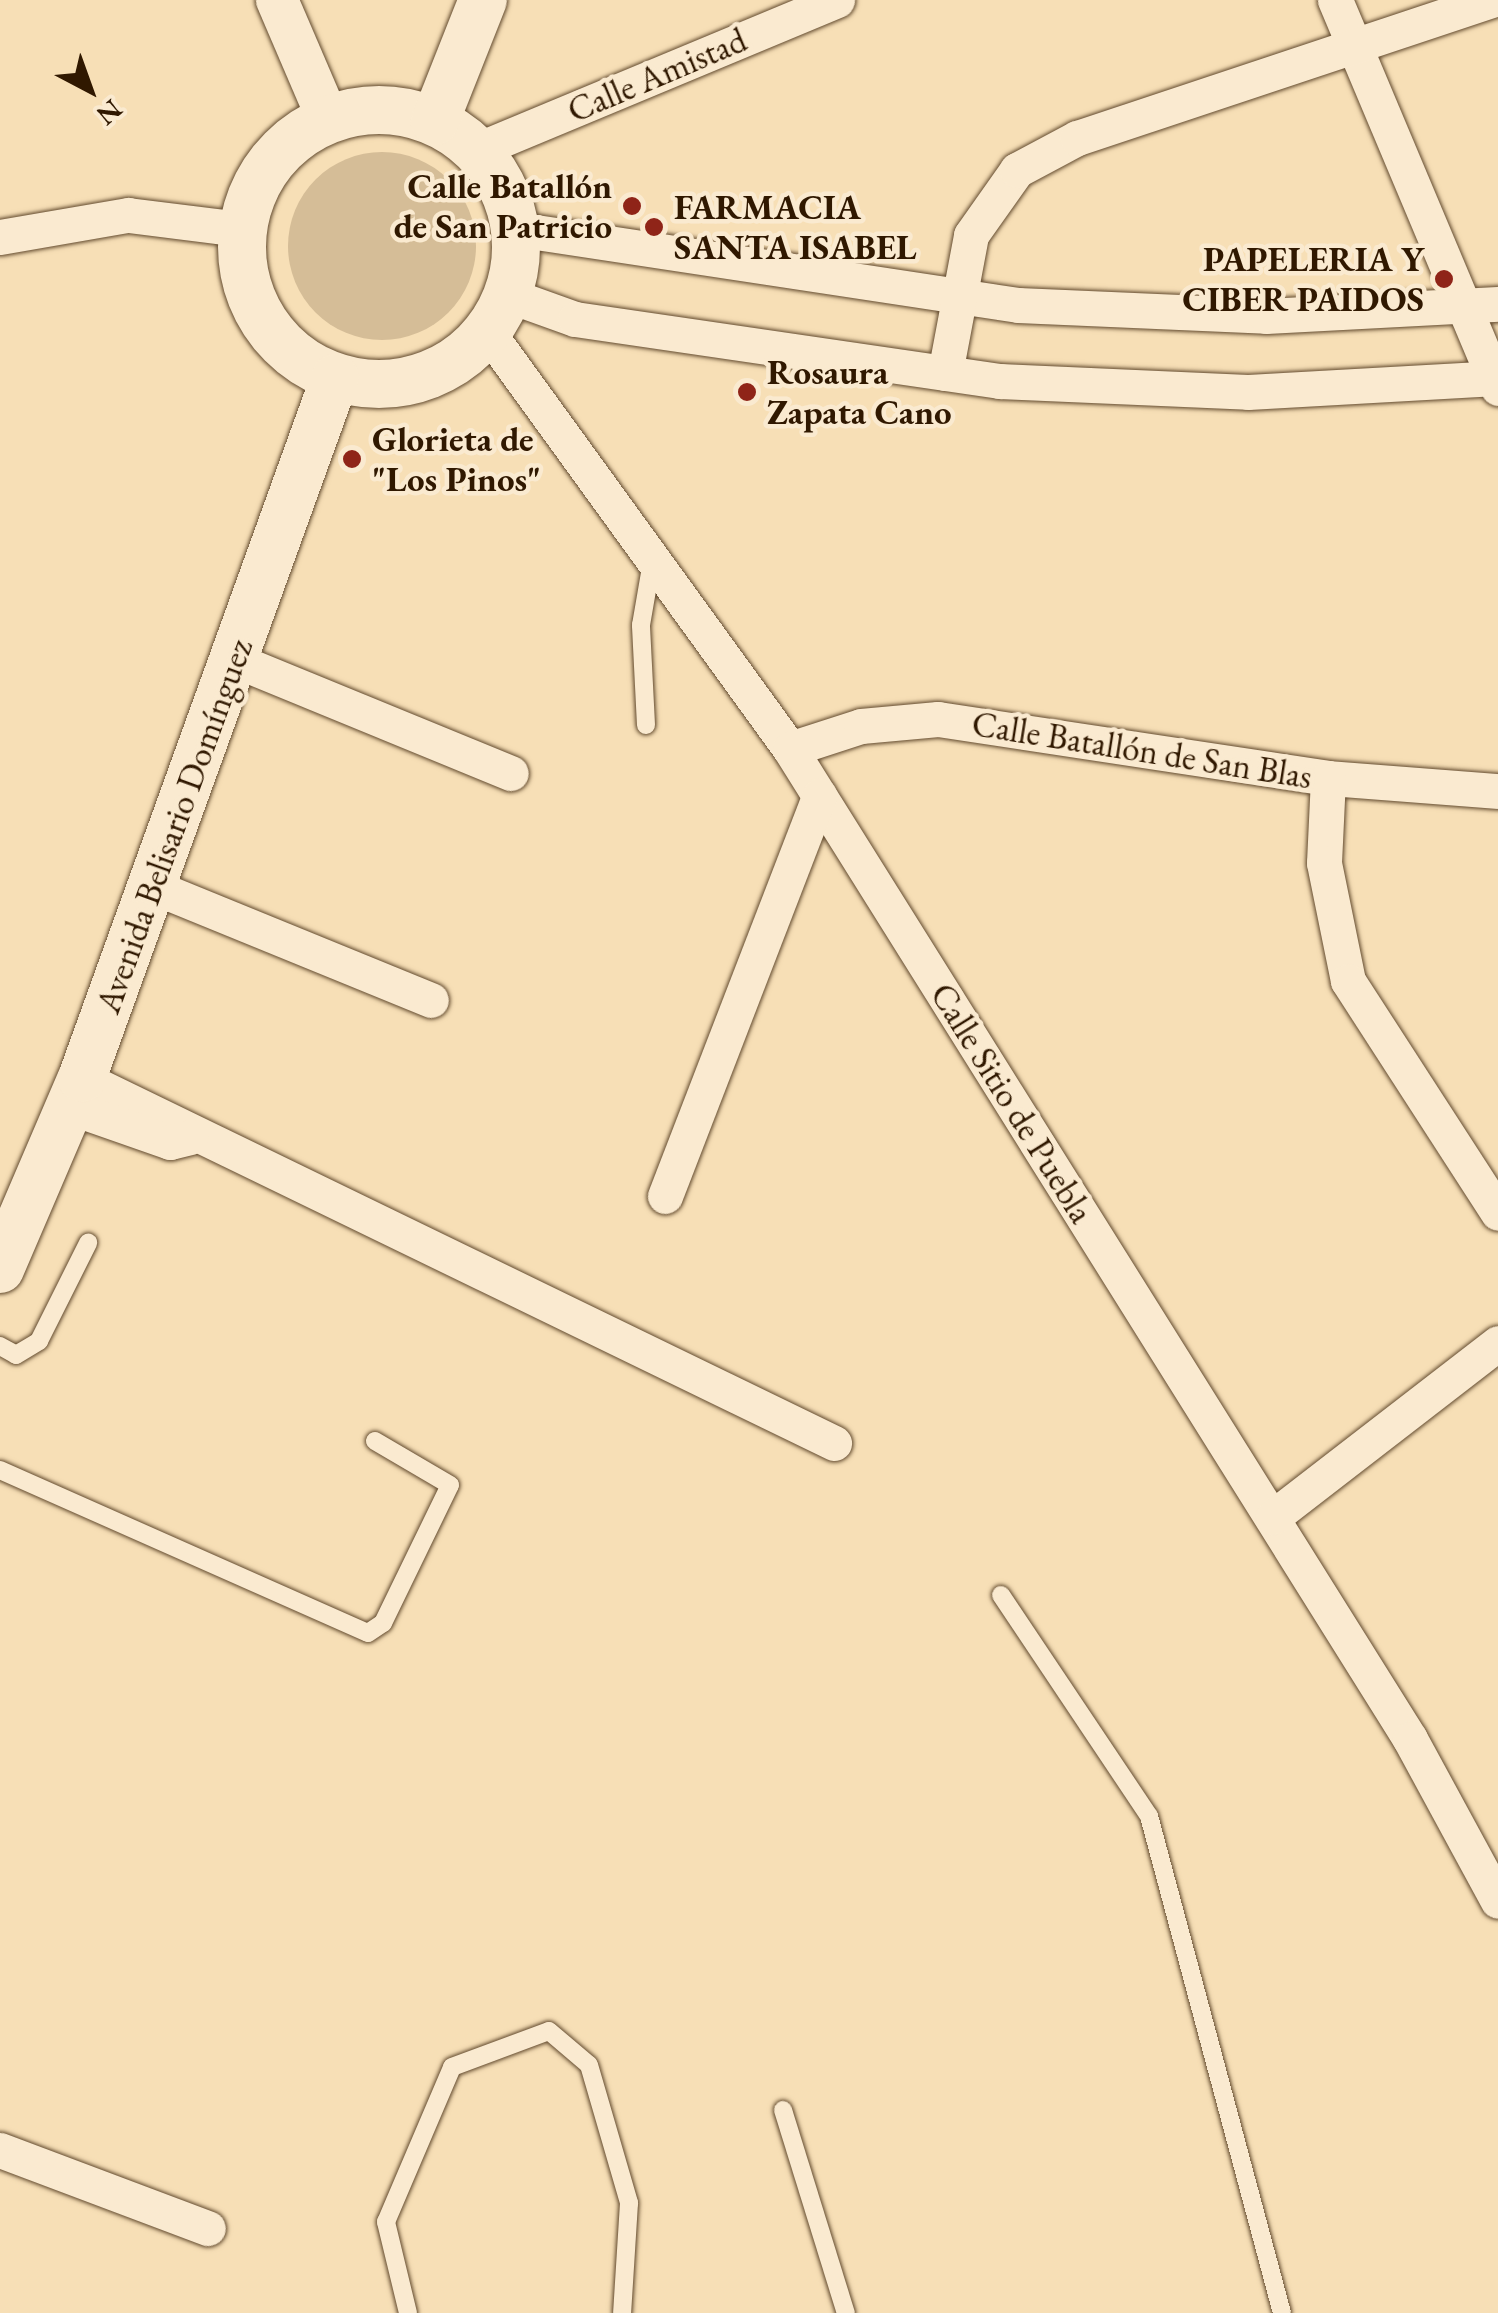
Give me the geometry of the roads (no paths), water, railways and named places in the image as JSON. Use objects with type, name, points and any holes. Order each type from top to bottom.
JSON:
[{"type":"main road","points":[[435,121],[482,0]]},
{"type":"main road","points":[[400,110],[435,121],[477,150],[516,229],[498,313],[430,375],[394,384],[335,378],[286,350],[257,316],[241,229],[257,183],[286,145],[328,119],[400,110]]},
{"type":"main road","name":"Avenida Belisario Domínguez","points":[[0,1269],[76,1093],[154,887],[335,378]]},
{"type":"street","points":[[278,0],[328,119]]},
{"type":"street","name":"Calle Amistad","points":[[477,150],[837,0]]},
{"type":"street","points":[[498,313],[575,319],[945,372],[1248,392],[1497,382],[1481,306],[1336,0]]},
{"type":"street","points":[[945,372],[959,296],[983,210],[1042,154],[1492,0]]},
{"type":"street","points":[[0,237],[128,215],[241,229]]},
{"type":"street","points":[[516,229],[959,296],[1266,316],[1481,306]]},
{"type":"street","name":"Calle Sitio de Puebla","points":[[498,313],[652,556],[790,750],[1273,1517],[1498,1901]]},
{"type":"street","points":[[235,660],[511,773]]},
{"type":"street","name":"Calle Batallón de San Blas","points":[[790,750],[861,726],[938,719],[1328,778],[1498,792]]},
{"type":"street","points":[[1328,778],[1324,863],[1348,981],[1498,1213]]},
{"type":"street","points":[[665,1196],[818,796]]},
{"type":"street","points":[[154,887],[431,1000]]},
{"type":"street","points":[[76,1093],[182,1122],[190,1138],[834,1443]]},
{"type":"street","points":[[1273,1517],[1498,1343]]},
{"type":"street","points":[[2,2155],[208,2228]]},
{"type":"lane","points":[[646,725],[641,624],[652,556]]},
{"type":"lane","points":[[0,1346],[16,1355],[39,1342],[88,1243]]},
{"type":"lane","points":[[0,1470],[368,1632],[383,1624],[450,1485],[375,1440]]},
{"type":"lane","points":[[1001,1594],[1148,1816],[1282,2313]]},
{"type":"lane","points":[[408,2313],[386,2222],[452,2068],[549,2031],[589,2065],[629,2203],[622,2313]]},
{"type":"lane","points":[[783,2110],[846,2313]]},
{"type":"place","name":"Calle Batallón de San Patricio","points":[[632,206]]},
{"type":"place","name":"FARMACIA SANTA ISABEL","points":[[654,227]]},
{"type":"place","name":"PAPELERIA Y CIBER PAIDOS","points":[[1444,279]]},
{"type":"place","name":"Rosaura Zapata Cano","points":[[747,392]]},
{"type":"place","name":"Glorieta de \"Los Pinos\"","points":[[352,459]]}]
